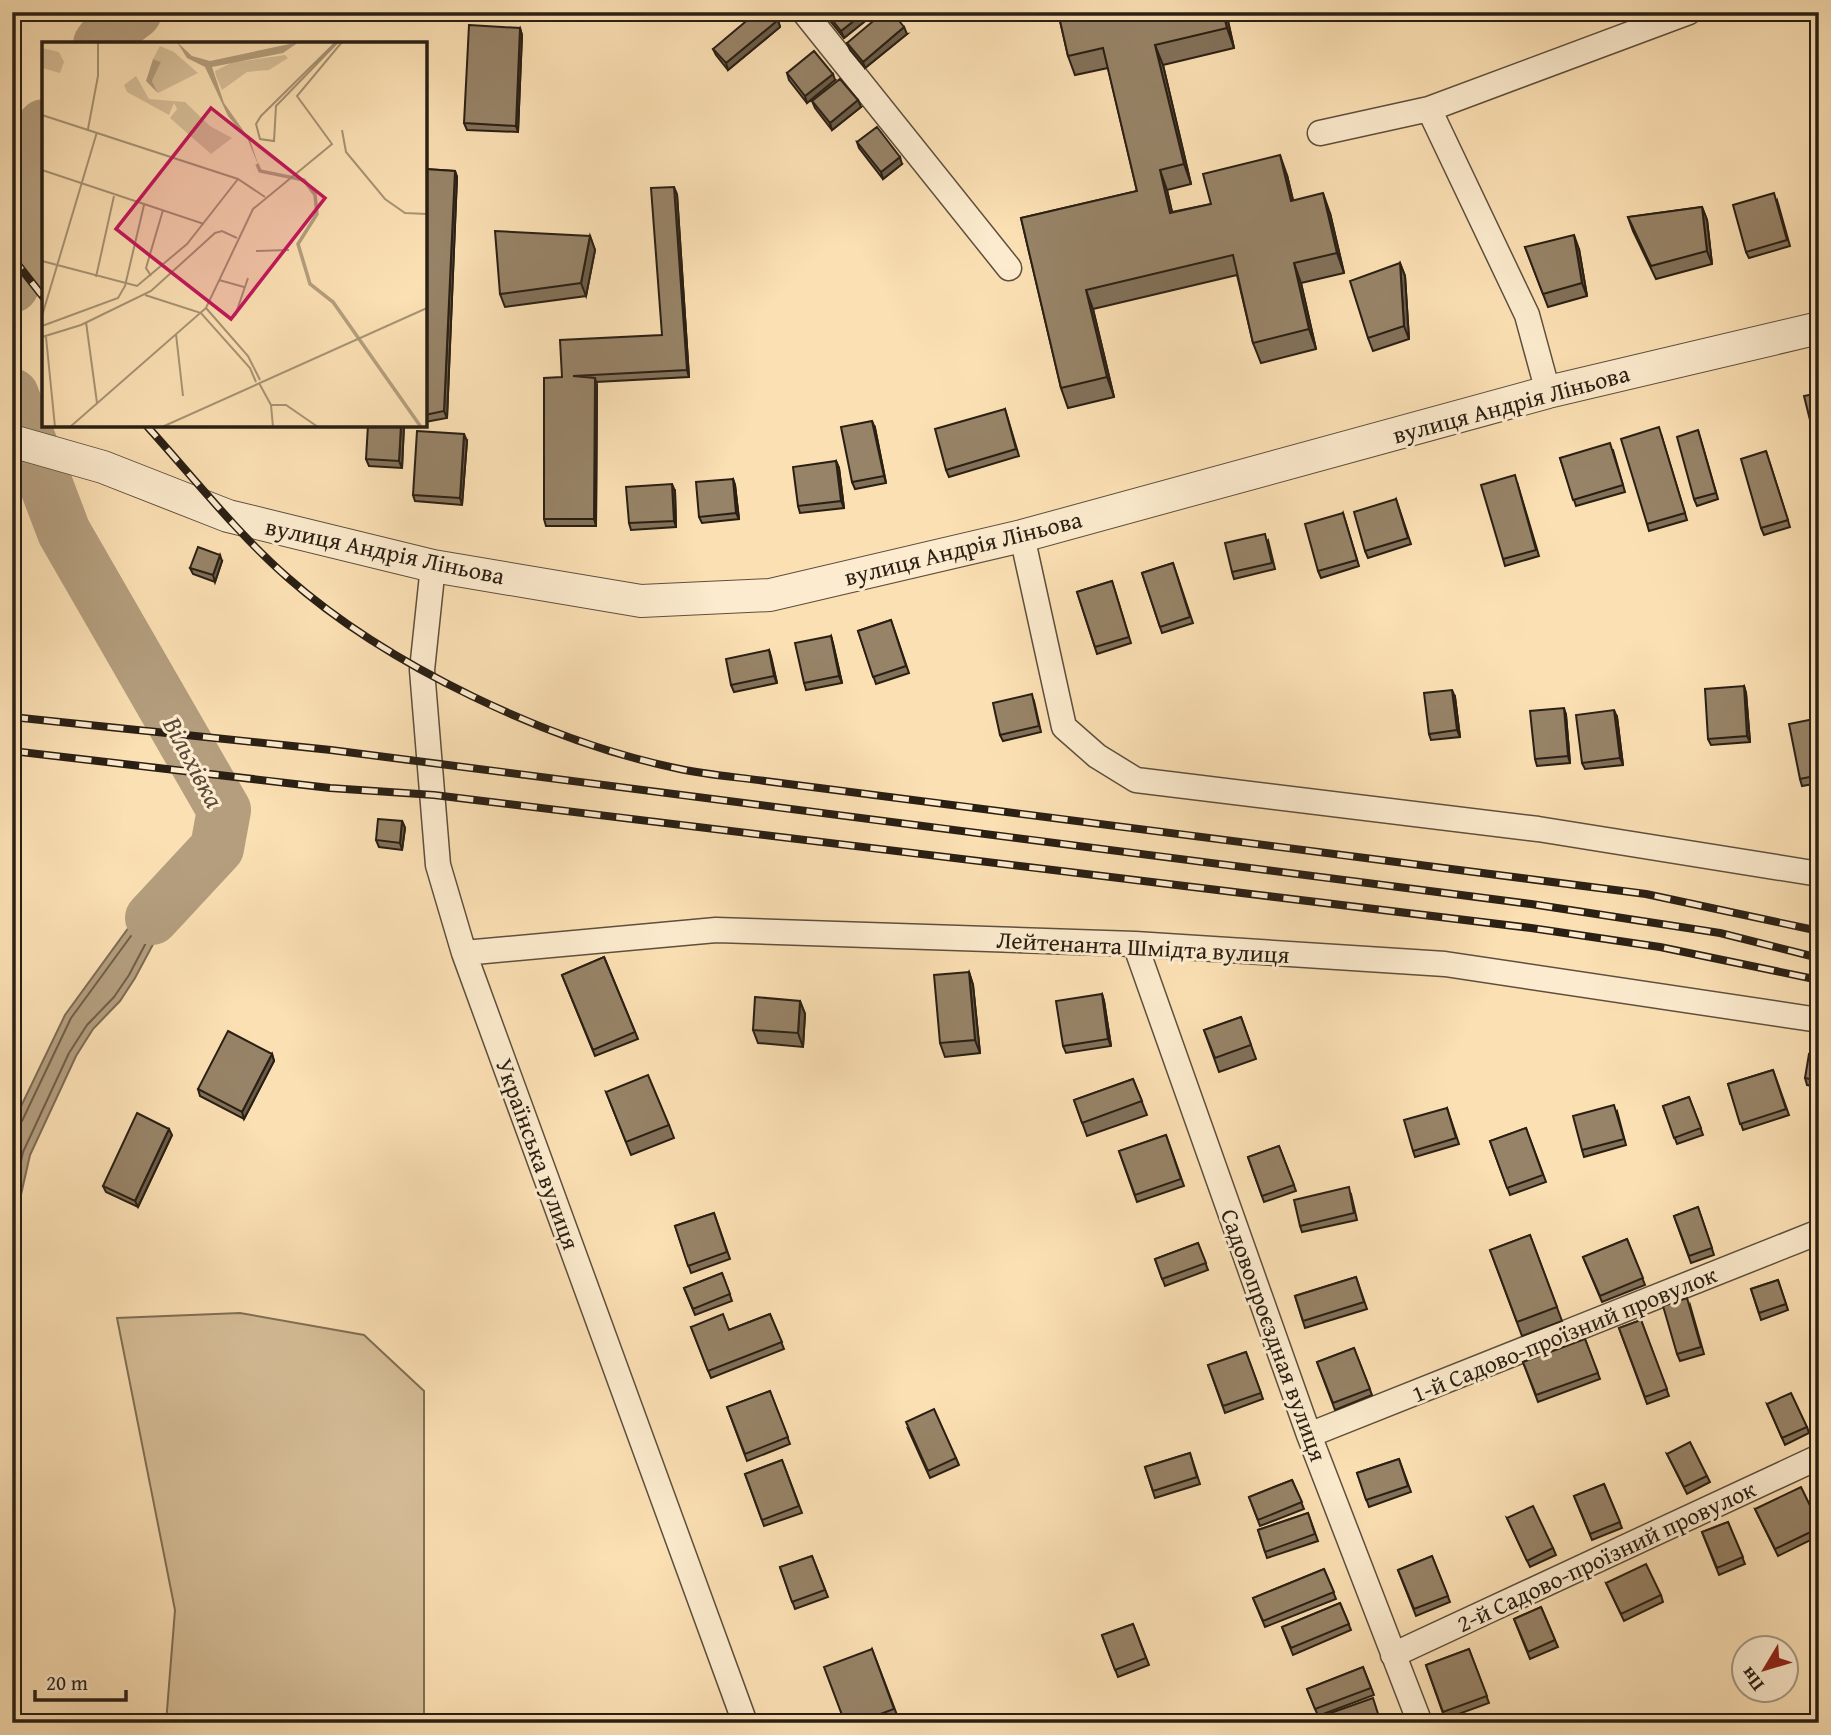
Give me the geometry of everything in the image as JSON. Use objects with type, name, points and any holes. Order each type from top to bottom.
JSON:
[{"type":"street","points":[[804,12],[1009,268]]},
{"type":"street","points":[[1320,132],[1429,109],[1689,12]]},
{"type":"street","points":[[1429,109],[1527,315],[1548,392]]},
{"type":"street","name":"вулиця Андрія Ліньова","points":[[12,441],[103,467],[228,516],[433,566],[640,601],[770,594],[1022,536],[1548,392],[1819,328]]},
{"type":"street","points":[[1022,536],[1064,727],[1097,756],[1136,780],[1538,829],[1819,874]]},
{"type":"street","name":"Українська вулиця","points":[[433,566],[422,670],[438,865],[464,953],[746,1723]]},
{"type":"street","name":"Лейтенанта Шмідта вулиця","points":[[464,953],[716,930],[1135,944],[1445,964],[1819,1020]]},
{"type":"street","name":"Садовопроєздная вулиця","points":[[1135,944],[1310,1435],[1420,1723]]},
{"type":"street","name":"1-й Садово-проїзний провулок","points":[[1310,1435],[1819,1232]]},
{"type":"street","name":"2-й Садово-проїзний провулок","points":[[1393,1655],[1819,1457]]},
{"type":"shaded area","points":[[240,1313],[364,1335],[424,1391],[424,1723],[166,1723],[175,1610],[117,1318]]},
{"type":"water","points":[[192,849],[208,872],[174,905],[135,978],[120,1001],[93,1029],[76,1056],[30,1155],[12,1234],[12,1125],[65,1015],[172,868]]},
{"type":"building","points":[[757,12],[771,12],[778,20],[726,63],[713,49]]},
{"type":"building","points":[[826,12],[865,12],[841,31]]},
{"type":"building","points":[[884,12],[892,12],[904,27],[863,62],[847,43]]},
{"type":"building","points":[[1058,12],[1223,12],[1227,28],[1155,45],[1184,164],[1160,170],[1170,213],[1211,204],[1203,174],[1280,155],[1291,201],[1323,193],[1337,253],[1294,263],[1309,329],[1253,343],[1233,255],[1086,290],[1107,377],[1061,388],[1021,218],[1137,191],[1103,48],[1068,56]]},
{"type":"building","points":[[469,25],[520,28],[516,126],[464,123]]},
{"type":"building","points":[[814,51],[833,74],[805,96],[787,73]]},
{"type":"building","points":[[840,79],[858,100],[830,123],[812,101]]},
{"type":"building","points":[[877,127],[900,157],[881,172],[857,142]]},
{"type":"building","points":[[427,169],[455,171],[444,411],[427,415]]},
{"type":"building","points":[[674,187],[687,370],[573,376],[595,378],[594,519],[544,519],[544,378],[562,377],[560,340],[662,335],[651,188]]},
{"type":"building","points":[[1774,193],[1787,240],[1746,252],[1733,205]]},
{"type":"building","points":[[1702,207],[1707,251],[1651,266],[1628,217]]},
{"type":"building","points":[[495,231],[590,236],[581,283],[500,294]]},
{"type":"building","points":[[1574,235],[1582,283],[1543,294],[1525,247]]},
{"type":"building","points":[[1400,263],[1404,326],[1368,338],[1350,281]]},
{"type":"building","points":[[1819,393],[1819,422],[1811,424],[1804,396]]},
{"type":"building","points":[[1005,409],[1016,449],[946,470],[935,429]]},
{"type":"building","points":[[872,421],[884,476],[852,482],[841,427]]},
{"type":"building","points":[[368,427],[401,427],[399,461],[366,459]]},
{"type":"building","points":[[1659,427],[1685,513],[1647,524],[1621,439]]},
{"type":"building","points":[[1698,430],[1716,493],[1694,499],[1677,437]]},
{"type":"building","points":[[417,431],[464,434],[460,498],[413,495]]},
{"type":"building","points":[[1610,443],[1623,485],[1573,500],[1560,458]]},
{"type":"building","points":[[1766,451],[1788,520],[1761,528],[1741,459]]},
{"type":"building","points":[[836,461],[841,501],[798,506],[793,467]]},
{"type":"building","points":[[1515,475],[1536,550],[1503,559],[1481,485]]},
{"type":"building","points":[[733,479],[736,513],[699,517],[696,482]]},
{"type":"building","points":[[672,484],[674,521],[629,523],[626,487]]},
{"type":"building","points":[[1396,499],[1408,538],[1365,551],[1354,512]]},
{"type":"building","points":[[1343,513],[1357,560],[1318,571],[1305,524]]},
{"type":"building","points":[[1265,534],[1272,563],[1232,572],[1225,543]]},
{"type":"building","points":[[198,547],[220,555],[213,575],[190,568]]},
{"type":"building","points":[[1173,563],[1190,617],[1160,627],[1142,573]]},
{"type":"building","points":[[1112,581],[1129,637],[1095,647],[1077,592]]},
{"type":"building","points":[[891,620],[906,666],[873,677],[858,631]]},
{"type":"building","points":[[831,636],[839,676],[804,683],[795,643]]},
{"type":"building","points":[[769,650],[774,676],[731,685],[726,659]]},
{"type":"building","points":[[1744,686],[1747,736],[1708,739],[1705,689]]},
{"type":"building","points":[[1452,690],[1457,730],[1429,734],[1424,693]]},
{"type":"building","points":[[1032,694],[1039,726],[1000,735],[993,703]]},
{"type":"building","points":[[1564,708],[1568,756],[1535,759],[1530,711]]},
{"type":"building","points":[[1614,710],[1620,758],[1582,763],[1576,715]]},
{"type":"building","points":[[1819,718],[1819,775],[1800,779],[1789,724]]},
{"type":"building","points":[[378,819],[402,821],[400,843],[376,840]]},
{"type":"building","points":[[604,957],[635,1032],[593,1050],[562,975]]},
{"type":"building","points":[[969,972],[975,1040],[940,1043],[934,975]]},
{"type":"building","points":[[1102,994],[1108,1039],[1063,1046],[1056,1001]]},
{"type":"building","points":[[755,997],[800,1001],[798,1033],[753,1030]]},
{"type":"building","points":[[1241,1017],[1251,1045],[1215,1058],[1204,1030]]},
{"type":"building","points":[[228,1031],[272,1054],[242,1112],[198,1089]]},
{"type":"building","points":[[1809,1054],[1819,1056],[1819,1081],[1805,1078]]},
{"type":"building","points":[[1773,1070],[1786,1109],[1740,1124],[1728,1084]]},
{"type":"building","points":[[648,1075],[669,1125],[626,1142],[606,1092]]},
{"type":"building","points":[[1133,1079],[1142,1101],[1082,1123],[1074,1100]]},
{"type":"building","points":[[1689,1097],[1701,1128],[1674,1138],[1663,1106]]},
{"type":"building","points":[[1614,1105],[1624,1139],[1582,1150],[1573,1116]]},
{"type":"building","points":[[1447,1108],[1456,1138],[1413,1151],[1404,1120]]},
{"type":"building","points":[[137,1113],[169,1129],[135,1201],[103,1186]]},
{"type":"building","points":[[1526,1128],[1543,1175],[1507,1188],[1490,1141]]},
{"type":"building","points":[[1166,1135],[1181,1179],[1135,1195],[1119,1151]]},
{"type":"building","points":[[1279,1146],[1294,1185],[1262,1196],[1248,1157]]},
{"type":"building","points":[[1349,1187],[1354,1213],[1300,1226],[1294,1200]]},
{"type":"building","points":[[1698,1207],[1712,1248],[1689,1256],[1674,1216]]},
{"type":"building","points":[[714,1213],[727,1252],[688,1266],[675,1226]]},
{"type":"building","points":[[1530,1235],[1557,1307],[1517,1322],[1490,1250]]},
{"type":"building","points":[[1627,1239],[1643,1278],[1600,1296],[1583,1257]]},
{"type":"building","points":[[1198,1243],[1206,1263],[1162,1279],[1155,1259]]},
{"type":"building","points":[[722,1273],[730,1294],[693,1309],[684,1288]]},
{"type":"building","points":[[1356,1277],[1364,1302],[1303,1321],[1295,1296]]},
{"type":"building","points":[[1778,1280],[1786,1304],[1759,1313],[1751,1289]]},
{"type":"building","points":[[1687,1298],[1701,1347],[1677,1354],[1663,1306]]},
{"type":"building","points":[[723,1314],[729,1330],[770,1314],[782,1342],[708,1371],[691,1327]]},
{"type":"building","points":[[1641,1320],[1667,1389],[1645,1397],[1619,1328]]},
{"type":"building","points":[[1585,1339],[1598,1373],[1536,1395],[1523,1362]]},
{"type":"building","points":[[1354,1348],[1370,1389],[1333,1403],[1317,1362]]},
{"type":"building","points":[[1246,1352],[1261,1393],[1223,1406],[1208,1365]]},
{"type":"building","points":[[770,1391],[788,1437],[745,1454],[727,1407]]},
{"type":"building","points":[[1791,1393],[1807,1427],[1782,1438],[1767,1404]]},
{"type":"building","points":[[934,1409],[956,1458],[928,1471],[906,1422]]},
{"type":"building","points":[[1690,1442],[1707,1476],[1684,1487],[1667,1454]]},
{"type":"building","points":[[1190,1453],[1197,1477],[1153,1491],[1145,1467]]},
{"type":"building","points":[[1399,1459],[1408,1486],[1366,1500],[1357,1473]]},
{"type":"building","points":[[782,1460],[799,1506],[762,1520],[745,1474]]},
{"type":"building","points":[[1292,1480],[1302,1502],[1258,1520],[1249,1497]]},
{"type":"building","points":[[1604,1484],[1620,1522],[1590,1534],[1574,1496]]},
{"type":"building","points":[[1801,1487],[1819,1528],[1775,1549],[1755,1509]]},
{"type":"building","points":[[1533,1506],[1553,1548],[1527,1561],[1507,1518]]},
{"type":"building","points":[[1308,1513],[1315,1534],[1265,1552],[1258,1530]]},
{"type":"building","points":[[1728,1522],[1743,1557],[1717,1568],[1702,1532]]},
{"type":"building","points":[[812,1556],[825,1590],[792,1602],[780,1567]]},
{"type":"building","points":[[1432,1556],[1448,1596],[1414,1609],[1398,1570]]},
{"type":"building","points":[[1646,1564],[1661,1595],[1621,1614],[1606,1583]]},
{"type":"building","points":[[1324,1569],[1334,1592],[1263,1621],[1253,1598]]},
{"type":"building","points":[[1340,1603],[1349,1624],[1291,1648],[1282,1627]]},
{"type":"building","points":[[1541,1607],[1555,1640],[1528,1652],[1514,1619]]},
{"type":"building","points":[[1133,1624],[1146,1658],[1115,1670],[1102,1635]]},
{"type":"building","points":[[872,1649],[894,1709],[856,1723],[845,1723],[824,1667]]},
{"type":"building","points":[[1469,1649],[1487,1696],[1443,1712],[1426,1665]]},
{"type":"building","points":[[1363,1667],[1371,1688],[1315,1709],[1307,1689]]},
{"type":"building","points":[[1373,1698],[1380,1720],[1373,1723],[1324,1723],[1322,1716]]},
{"type":"building","points":[[1105,1717],[1107,1723],[1092,1723]]},
{"type":"waterway","name":"Вільхівка","points":[[102,42],[110,31],[135,12]]},
{"type":"waterway","name":"Вільхівка","points":[[12,286],[31,241],[26,187],[42,133]]},
{"type":"waterway","name":"Вільхівка","points":[[12,395],[64,532],[224,810],[217,848],[152,918]]},
{"type":"railway","points":[[12,257],[42,295]]},
{"type":"railway","points":[[148,427],[268,560],[328,610],[373,641],[421,670],[525,720],[630,757],[712,774],[1646,894],[1819,931]]},
{"type":"railway","points":[[12,717],[331,750],[1531,904],[1720,933],[1819,958]]},
{"type":"railway","points":[[12,751],[330,788],[434,795],[1531,928],[1660,947],[1819,980]]}]
